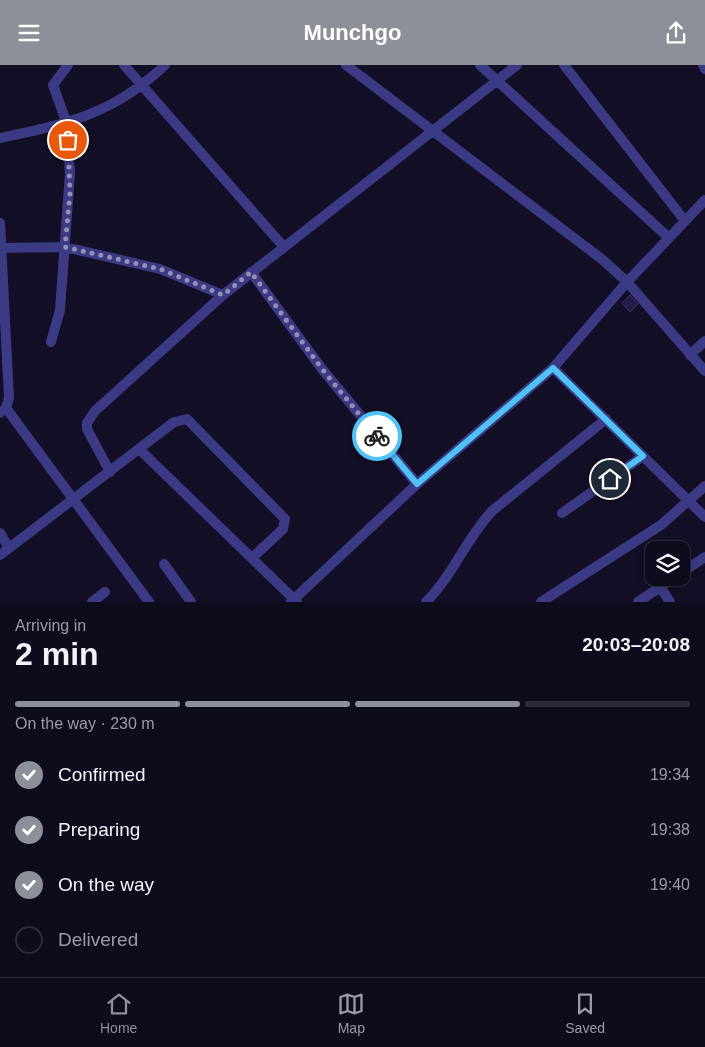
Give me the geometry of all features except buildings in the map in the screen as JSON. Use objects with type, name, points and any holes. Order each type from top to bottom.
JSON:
[{"type":"street","points":[[51,342],[60,310],[70,173],[67,124],[53,85],[68,65]]},
{"type":"street","points":[[124,65],[143,84],[283,246]]},
{"type":"street","points":[[0,139],[67,124],[117,102],[143,84],[165,65]]},
{"type":"street","points":[[346,65],[434,130],[627,282],[705,371]]},
{"type":"street","points":[[480,65],[669,238]]},
{"type":"street","points":[[110,472],[89,436],[87,429],[90,418],[223,295],[283,246],[517,65]]},
{"type":"street","points":[[564,65],[685,221]]},
{"type":"street","points":[[703,65],[705,69]]},
{"type":"street","points":[[139,449],[252,557],[294,601],[417,484],[553,368],[627,282],[705,200]]},
{"type":"street","points":[[0,223],[2,314],[9,399],[3,410],[74,498],[149,602]]},
{"type":"street","points":[[1,247],[65,247],[160,269],[223,295]]},
{"type":"street","points":[[251,272],[322,369],[417,484]]},
{"type":"street","points":[[690,355],[705,341]]},
{"type":"street","points":[[553,368],[705,517]]},
{"type":"street","points":[[0,555],[174,422],[187,419],[285,519],[283,529],[252,557]]},
{"type":"street","points":[[426,602],[440,589],[480,525],[492,511],[606,419]]},
{"type":"street","points":[[562,513],[643,456]]},
{"type":"street","points":[[541,602],[661,525],[705,486]]},
{"type":"street","points":[[0,533],[9,548]]},
{"type":"street","points":[[690,567],[705,557]]},
{"type":"street","points":[[164,565],[191,602]]},
{"type":"street","points":[[638,602],[664,586]]},
{"type":"street","points":[[661,588],[670,602]]},
{"type":"street","points":[[92,602],[105,592]]},
{"type":"way so far","points":[[68,140],[70,193],[65,247],[160,269],[223,295],[251,272],[322,369],[377,436]]},
{"type":"route","points":[[377,436],[417,484],[553,368],[643,456],[610,479]]}]
